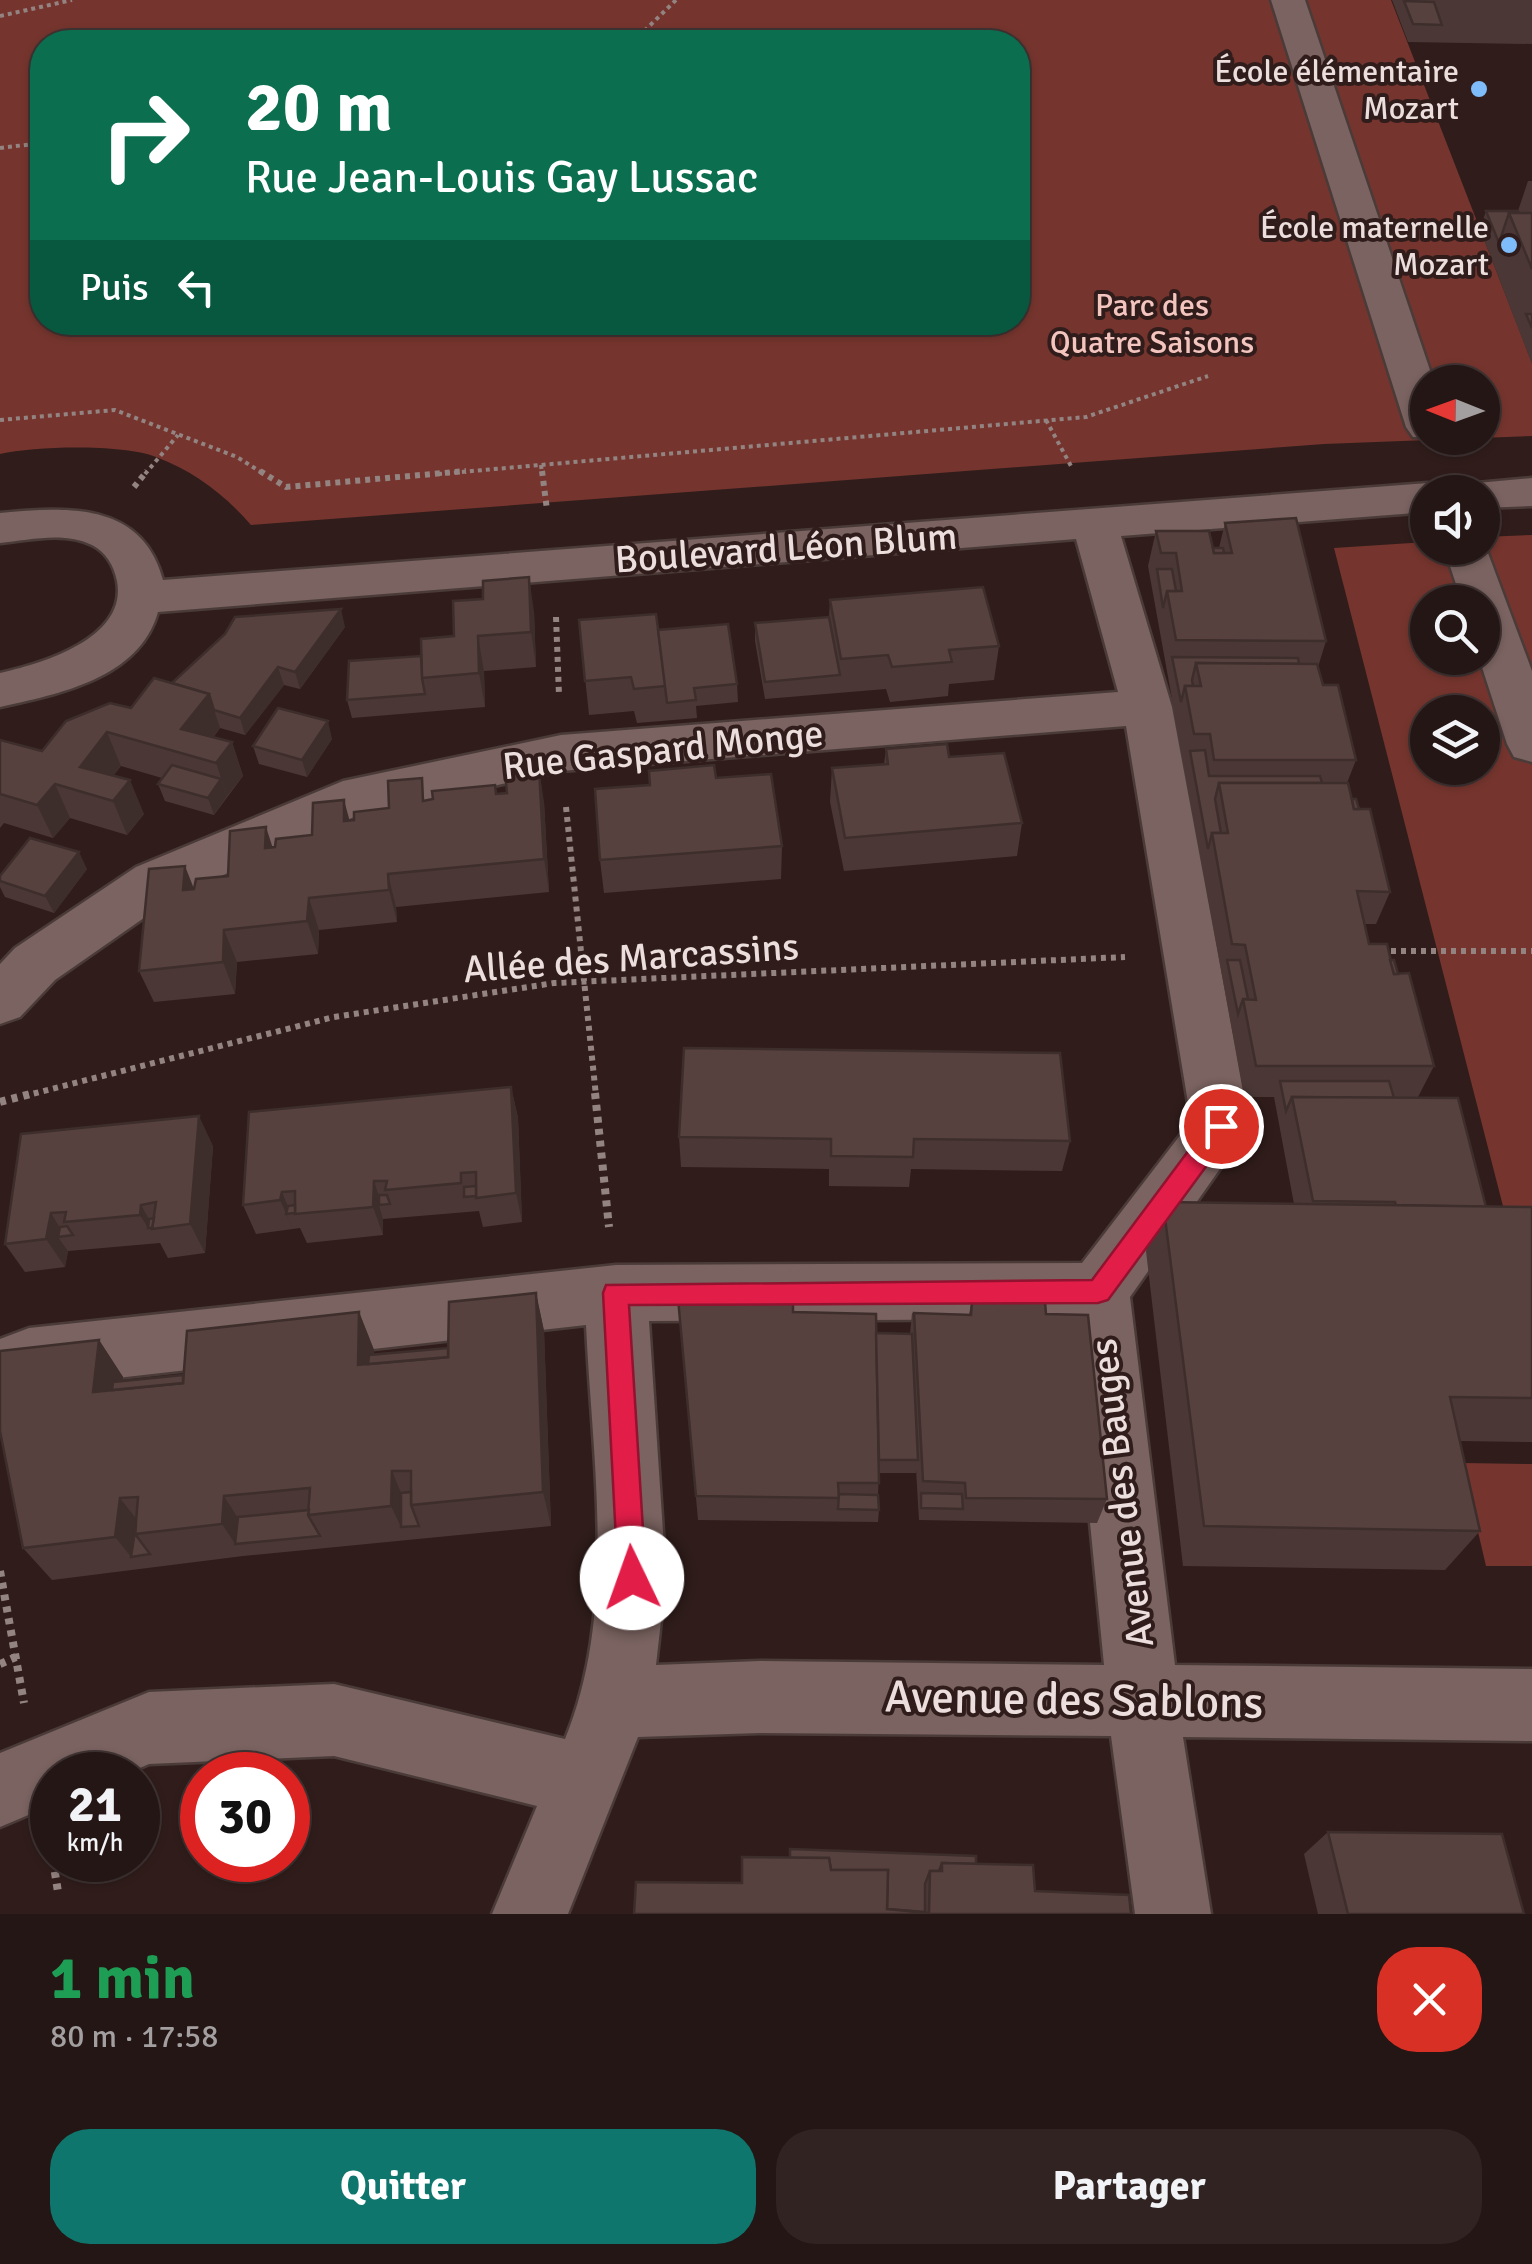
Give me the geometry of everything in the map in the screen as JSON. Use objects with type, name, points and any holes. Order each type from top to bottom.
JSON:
[{"type":"street","points":[[1288,0],[1410,372]]},
{"type":"street","points":[[1500,493],[1532,492]]},
{"type":"street","name":"Boulevard Léon Blum","points":[[144,598],[1410,498]]},
{"type":"street","points":[[0,528],[63,522],[98,530],[126,546],[142,570],[144,598],[131,626],[105,653],[67,674],[0,690]]},
{"type":"street","name":"Avenue des Bauges","points":[[1095,524],[1146,707],[1221,1126],[1098,1291],[1157,1829],[1173,1914]]},
{"type":"street","points":[[1473,565],[1532,744]]},
{"type":"street","name":"Rue Gaspard Monge","points":[[0,1001],[35,964],[155,882],[344,800],[561,752],[1146,707]]},
{"type":"street","points":[[0,1368],[28,1358],[616,1293],[1098,1291]]},
{"type":"street","points":[[530,1914],[616,1702],[632,1578],[616,1293]]},
{"type":"street","name":"Avenue des Sablons","points":[[616,1702],[760,1697],[1532,1704]]},
{"type":"street","points":[[0,1790],[149,1728],[334,1720],[582,1780]]},
{"type":"path","points":[[0,16],[72,0]]},
{"type":"path","points":[[645,30],[676,0]]},
{"type":"path","points":[[0,148],[30,144]]},
{"type":"path","points":[[0,420],[22,414],[115,410],[238,457],[286,487],[1086,417],[1208,376]]},
{"type":"path","points":[[1046,420],[1071,466]]},
{"type":"path","points":[[541,465],[554,565],[561,752],[616,1293]]},
{"type":"path","points":[[1368,951],[1532,951]]},
{"type":"path","name":"Allée des Marcassins","points":[[0,1102],[334,1017],[583,982],[1190,954]]},
{"type":"path","points":[[0,1664],[16,1657]]},
{"type":"path","points":[[56,1882],[58,1892]]},
{"type":"green space","name":"Parc des Quatre Saisons","points":[[0,0],[1391,0],[1532,363],[1532,436],[1500,437],[1500,365],[1410,365],[1410,441],[251,525],[208,485],[183,469],[141,453],[79,448],[0,454]]},
{"type":"green space","points":[[1532,535],[1532,1319],[1334,548],[1410,543],[1410,565],[1500,565],[1500,536]]},
{"type":"green space","points":[[1462,1463],[1532,1464],[1532,1566],[1486,1566]]},
{"type":"building","points":[[1404,1],[1434,2],[1442,25],[1413,24]]},
{"type":"building","points":[[1486,211],[1518,211],[1509,213],[1499,243]]},
{"type":"building","points":[[1509,213],[1532,213],[1532,269]]},
{"type":"building","points":[[1296,518],[1326,641],[1176,640],[1167,591],[1182,591],[1176,553],[1161,553],[1156,531],[1209,531],[1214,553],[1232,553],[1225,523]]},
{"type":"building","points":[[1157,569],[1172,569],[1176,591],[1167,591],[1163,608]]},
{"type":"building","points":[[529,577],[531,632],[478,636],[479,673],[422,678],[421,639],[454,636],[453,601],[483,599],[483,581]]},
{"type":"building","points":[[983,587],[999,646],[949,650],[952,662],[892,667],[888,655],[841,659],[830,600]]},
{"type":"building","points":[[341,609],[295,672],[278,667],[240,718],[214,710],[209,694],[172,683],[225,634],[235,617]]},
{"type":"building","points":[[656,614],[666,686],[634,689],[631,677],[585,681],[579,620]]},
{"type":"building","points":[[829,617],[840,675],[765,682],[755,623]]},
{"type":"building","points":[[728,624],[737,684],[694,688],[696,700],[667,703],[658,630]]},
{"type":"building","points":[[421,656],[425,694],[347,700],[349,661]]},
{"type":"building","points":[[1172,657],[1298,658],[1299,664],[1196,663],[1193,686],[1185,686],[1181,702]]},
{"type":"building","points":[[1196,663],[1317,664],[1323,685],[1338,685],[1356,760],[1214,760],[1210,734],[1194,734],[1185,686],[1201,686]]},
{"type":"building","points":[[154,678],[209,694],[181,729],[232,742],[216,763],[107,732],[80,767],[130,780],[113,801],[55,784],[37,805],[0,794],[0,740],[42,751],[66,721],[110,703],[131,708]]},
{"type":"building","points":[[278,708],[328,721],[302,760],[253,746]]},
{"type":"building","points":[[947,744],[949,757],[1004,753],[1022,823],[845,838],[832,768],[888,764],[886,749]]},
{"type":"building","points":[[1205,750],[1209,776],[1320,776],[1322,783],[1219,783],[1215,799],[1221,833],[1212,833],[1208,849],[1190,751]]},
{"type":"building","points":[[172,765],[221,779],[208,798],[158,784]]},
{"type":"building","points":[[714,765],[716,778],[771,774],[782,846],[600,860],[595,789],[650,785],[649,771]]},
{"type":"building","points":[[539,769],[544,859],[388,874],[389,890],[309,898],[307,921],[224,930],[223,962],[139,971],[149,869],[185,866],[183,890],[194,889],[196,879],[228,876],[230,831],[266,827],[265,848],[275,847],[276,839],[312,835],[313,803],[344,800],[344,821],[354,820],[354,812],[389,808],[388,781],[422,778],[423,801],[433,799],[432,791],[495,785],[496,794],[507,793],[505,772]]},
{"type":"building","points":[[1219,783],[1348,783],[1354,809],[1370,809],[1390,892],[1357,891],[1369,944],[1387,944],[1394,974],[1409,973],[1434,1066],[1256,1066],[1243,999],[1256,1000],[1245,945],[1232,944],[1212,833],[1228,833]]},
{"type":"building","points":[[30,838],[79,852],[45,896],[0,881]]},
{"type":"building","points":[[1227,960],[1240,960],[1248,999],[1243,999],[1238,1014]]},
{"type":"building","points":[[684,1048],[1060,1053],[1070,1141],[914,1139],[913,1157],[831,1156],[831,1139],[679,1137]]},
{"type":"building","points":[[1280,1081],[1389,1081],[1394,1098],[1292,1097],[1286,1111]]},
{"type":"building","points":[[511,1087],[516,1193],[476,1198],[476,1172],[461,1173],[461,1183],[385,1190],[387,1181],[374,1181],[373,1207],[295,1214],[295,1191],[282,1192],[280,1200],[243,1205],[249,1112]]},
{"type":"building","points":[[1292,1097],[1458,1098],[1486,1207],[1313,1201]]},
{"type":"building","points":[[199,1116],[190,1224],[152,1229],[156,1202],[141,1205],[140,1215],[64,1222],[66,1212],[51,1213],[46,1239],[5,1244],[21,1134]]},
{"type":"building","points":[[476,1186],[476,1196],[464,1197],[464,1187]]},
{"type":"building","points":[[379,1195],[387,1195],[390,1204],[379,1205]]},
{"type":"building","points":[[1163,1202],[1532,1207],[1532,1398],[1450,1397],[1480,1531],[1204,1526]]},
{"type":"building","points":[[295,1205],[295,1213],[286,1214],[288,1206]]},
{"type":"building","points":[[67,1226],[73,1235],[58,1237],[60,1227]]},
{"type":"building","points":[[536,1293],[543,1492],[411,1505],[411,1471],[392,1471],[391,1506],[308,1515],[310,1488],[224,1496],[222,1524],[135,1534],[138,1497],[120,1498],[115,1537],[23,1548],[0,1431],[0,1351],[99,1340],[93,1392],[183,1383],[187,1331],[359,1312],[358,1365],[448,1357],[449,1302]]},
{"type":"building","points":[[678,1298],[793,1299],[793,1312],[876,1314],[879,1483],[838,1483],[839,1498],[696,1496]]},
{"type":"building","points":[[972,1301],[1045,1302],[1046,1314],[1088,1315],[1107,1499],[966,1498],[965,1483],[923,1481],[914,1313],[971,1315]]},
{"type":"building","points":[[876,1333],[912,1334],[918,1460],[879,1460]]},
{"type":"building","points":[[448,1348],[448,1357],[368,1364],[369,1355]]},
{"type":"building","points":[[183,1375],[183,1383],[112,1390],[113,1382]]},
{"type":"building","points":[[411,1492],[419,1526],[401,1527],[401,1493]]},
{"type":"building","points":[[921,1493],[962,1494],[963,1509],[921,1508]]},
{"type":"building","points":[[839,1494],[878,1495],[879,1510],[838,1509]]},
{"type":"building","points":[[309,1510],[320,1536],[235,1544],[238,1517]]},
{"type":"building","points":[[136,1524],[135,1534],[150,1554],[131,1557]]},
{"type":"building","points":[[1328,1832],[1502,1834],[1524,1914],[1348,1914]]},
{"type":"building","points":[[790,1849],[976,1856],[976,1864],[942,1863],[939,1871],[930,1871],[925,1884],[925,1912],[887,1909],[888,1870],[831,1870],[829,1858],[790,1858]]},
{"type":"building","points":[[742,1857],[829,1858],[831,1870],[888,1870],[887,1909],[929,1913],[930,1871],[942,1871],[942,1863],[1033,1865],[1035,1891],[1129,1895],[1131,1914],[634,1914],[636,1882],[742,1883]]},
{"type":"place","name":"École élémentaire Mozart","points":[[1479,89]]},
{"type":"place","name":"École maternelle Mozart","points":[[1509,245]]},
{"type":"route","points":[[632,1578],[616,1293],[1098,1291],[1221,1126]]}]
